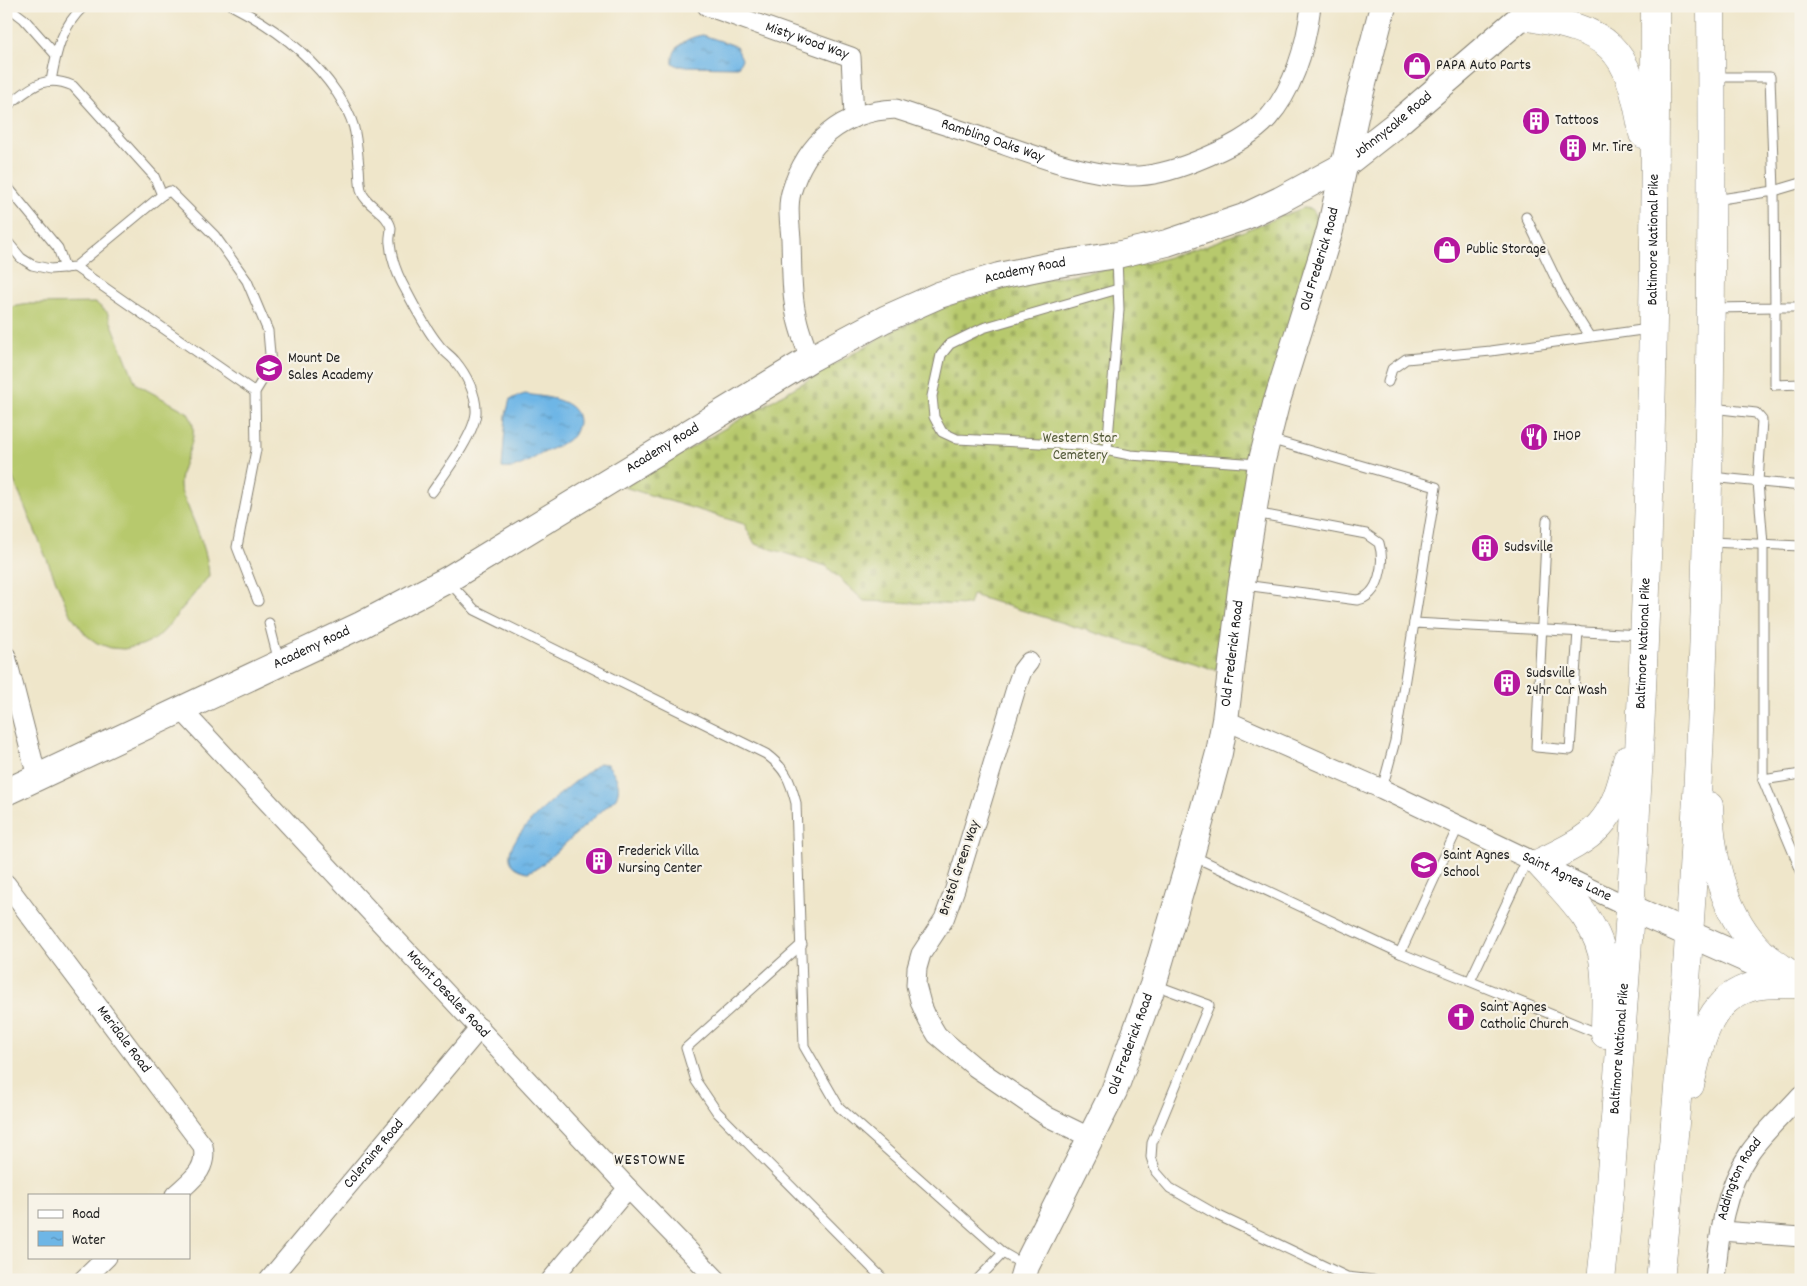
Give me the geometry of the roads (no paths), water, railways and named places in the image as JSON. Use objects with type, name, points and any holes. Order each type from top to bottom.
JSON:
[{"type":"main road","name":"Old Frederick Road","points":[[1024,1273],[1114,1091],[1153,984],[1191,855],[1219,753],[1225,720],[1241,585],[1261,464],[1276,404],[1330,230],[1343,166],[1383,6]]},
{"type":"main road","name":"Baltimore National Pike","points":[[1602,1272],[1631,908],[1646,635],[1656,214],[1655,6]]},
{"type":"main road","points":[[1660,1280],[1672,1157],[1688,933],[1703,676],[1716,77],[1711,6]]},
{"type":"main road","points":[[1716,77],[1726,6]]},
{"type":"main road","name":"Johnnycake Road","points":[[1343,166],[1394,126],[1529,10]]},
{"type":"main road","points":[[1529,10],[1580,28],[1596,36],[1612,48],[1622,60],[1631,79],[1638,106],[1656,214]]},
{"type":"main road","name":"Academy Road","points":[[6,792],[180,708],[361,625],[448,580],[810,359],[885,319],[939,295],[999,276],[1052,265],[1117,255],[1167,243],[1244,217],[1343,166]]},
{"type":"main road","points":[[1602,1272],[1604,964],[1589,921],[1576,903],[1533,861],[1592,835],[1610,814],[1621,788],[1644,672]]},
{"type":"main road","points":[[1703,676],[1709,811],[1720,881],[1729,906],[1761,952],[1801,983]]},
{"type":"main road","name":"Saint Agnes Lane","points":[[1631,908],[1801,983]]},
{"type":"main road","points":[[1672,1157],[1702,1035],[1717,1008],[1751,988],[1801,983]]},
{"type":"street","name":"Misty Wood Way","points":[[707,6],[851,57],[854,116]]},
{"type":"street","name":"Rambling Oaks Way","points":[[810,359],[798,322],[794,298],[790,195],[808,155],[823,137],[854,116],[877,110],[896,109],[1043,158],[1085,169],[1129,176],[1170,171],[1212,155],[1243,137],[1268,119],[1285,94],[1299,62],[1311,6]]},
{"type":"street","points":[[6,656],[38,777]]},
{"type":"street","name":"Bristol Green Way","points":[[1029,662],[1022,671],[1017,685],[955,889],[944,919],[921,954],[917,968],[916,985],[928,1020],[937,1035],[955,1052],[1034,1108],[1091,1138]]},
{"type":"street","name":"Mount Desales Road","points":[[180,708],[628,1188],[717,1280]]},
{"type":"street","name":"Saint Agnes Lane","points":[[1225,720],[1382,789],[1631,908]]},
{"type":"street","name":"Meridale Road","points":[[6,884],[203,1146],[206,1157],[202,1167],[176,1194]]},
{"type":"street","name":"Coleraine Road","points":[[269,1280],[480,1028]]},
{"type":"street","name":"Addington Road","points":[[1715,1280],[1727,1201],[1741,1167],[1761,1138],[1801,1095]]},
{"type":"street","points":[[551,1280],[628,1188]]},
{"type":"street","points":[[1721,1231],[1801,1237]]},
{"type":"street","points":[[83,1280],[106,1258]]},
{"type":"lane","points":[[7,6],[24,19],[55,54]]},
{"type":"lane","points":[[50,81],[55,54],[62,35],[74,16],[84,6]]},
{"type":"lane","points":[[233,6],[286,38],[314,63],[351,115],[356,135],[362,193],[391,228],[392,258],[414,304],[439,346],[455,361],[467,379],[474,397],[476,413],[471,428],[453,462],[432,492]]},
{"type":"lane","points":[[1716,77],[1770,77],[1774,191],[1775,385],[1801,384]]},
{"type":"lane","points":[[6,107],[36,83],[50,81],[73,86],[154,176],[162,195]]},
{"type":"lane","points":[[1713,201],[1774,191],[1801,183]]},
{"type":"lane","points":[[6,185],[58,248],[70,267],[255,392]]},
{"type":"lane","points":[[6,240],[21,258],[32,265],[50,269],[70,267],[170,190],[215,236],[248,281],[268,331],[271,352],[271,366],[255,392],[256,450],[237,548],[258,601]]},
{"type":"lane","points":[[1526,217],[1564,296],[1589,336]]},
{"type":"lane","points":[[1107,449],[1119,310],[1117,255]]},
{"type":"lane","points":[[1118,289],[965,335],[950,344],[941,356],[932,396],[934,417],[942,432],[957,439],[1080,445],[1130,455],[1261,464]]},
{"type":"lane","points":[[1711,308],[1801,307]]},
{"type":"lane","points":[[1388,382],[1392,369],[1406,359],[1492,351],[1654,328]]},
{"type":"lane","points":[[1710,407],[1756,413],[1762,420],[1758,482],[1763,544],[1763,780],[1801,872]]},
{"type":"lane","points":[[1268,439],[1436,487],[1396,741],[1382,789]]},
{"type":"lane","points":[[1708,476],[1801,486]]},
{"type":"lane","points":[[1241,585],[1358,600],[1364,599],[1372,593],[1378,580],[1381,562],[1379,543],[1366,534],[1252,512]]},
{"type":"lane","points":[[1547,520],[1536,747],[1570,750],[1578,632]]},
{"type":"lane","points":[[1707,542],[1801,546]]},
{"type":"lane","points":[[448,580],[475,610],[766,754],[780,765],[790,781],[796,804],[804,1046],[839,1107],[1024,1273]]},
{"type":"lane","points":[[269,623],[279,663]]},
{"type":"lane","points":[[1414,623],[1646,635]]},
{"type":"lane","points":[[1763,780],[1801,774]]},
{"type":"lane","points":[[1400,953],[1459,825]]},
{"type":"lane","points":[[1191,855],[1400,953],[1605,1036]]},
{"type":"lane","points":[[1470,981],[1533,861]]},
{"type":"lane","points":[[802,944],[686,1048],[696,1081],[717,1112],[884,1280]]},
{"type":"lane","points":[[1153,984],[1209,1005],[1152,1143],[1151,1157],[1156,1172],[1170,1188],[1217,1215],[1347,1277],[1373,1280]]},
{"type":"lane","points":[[976,1280],[1002,1253]]},
{"type":"water","points":[[703,35],[736,46],[742,59],[738,67],[678,66],[673,63],[675,52],[682,43]]},
{"type":"water","points":[[525,394],[559,400],[573,408],[577,415],[578,423],[572,437],[561,444],[527,462],[512,468],[502,468],[506,415],[510,399]]},
{"type":"water","points":[[599,763],[607,764],[615,776],[618,784],[616,798],[539,867],[528,872],[512,864],[510,851],[519,835],[553,800]]},
{"type":"place","name":"PAPA Auto Parts","points":[[1417,66]]},
{"type":"place","name":"Tattoos","points":[[1536,121]]},
{"type":"place","name":"Mr. Tire","points":[[1573,148]]},
{"type":"place","name":"Public Storage","points":[[1447,250]]},
{"type":"place","name":"Mount De Sales Academy","points":[[269,368]]},
{"type":"place","name":"IHOP","points":[[1534,437]]},
{"type":"place","name":"Sudsville","points":[[1485,548]]},
{"type":"place","name":"Sudsville 24hr Car Wash","points":[[1507,683]]},
{"type":"place","name":"Frederick Villa Nursing Center","points":[[599,861]]},
{"type":"place","name":"Saint Agnes School","points":[[1424,865]]},
{"type":"place","name":"Saint Agnes Catholic Church","points":[[1461,1017]]},
{"type":"district","name":"WESTOWNE","points":[[650,1160]]},
{"type":"park label","name":"Western Star Cemetery","points":[[1080,448]]}]
